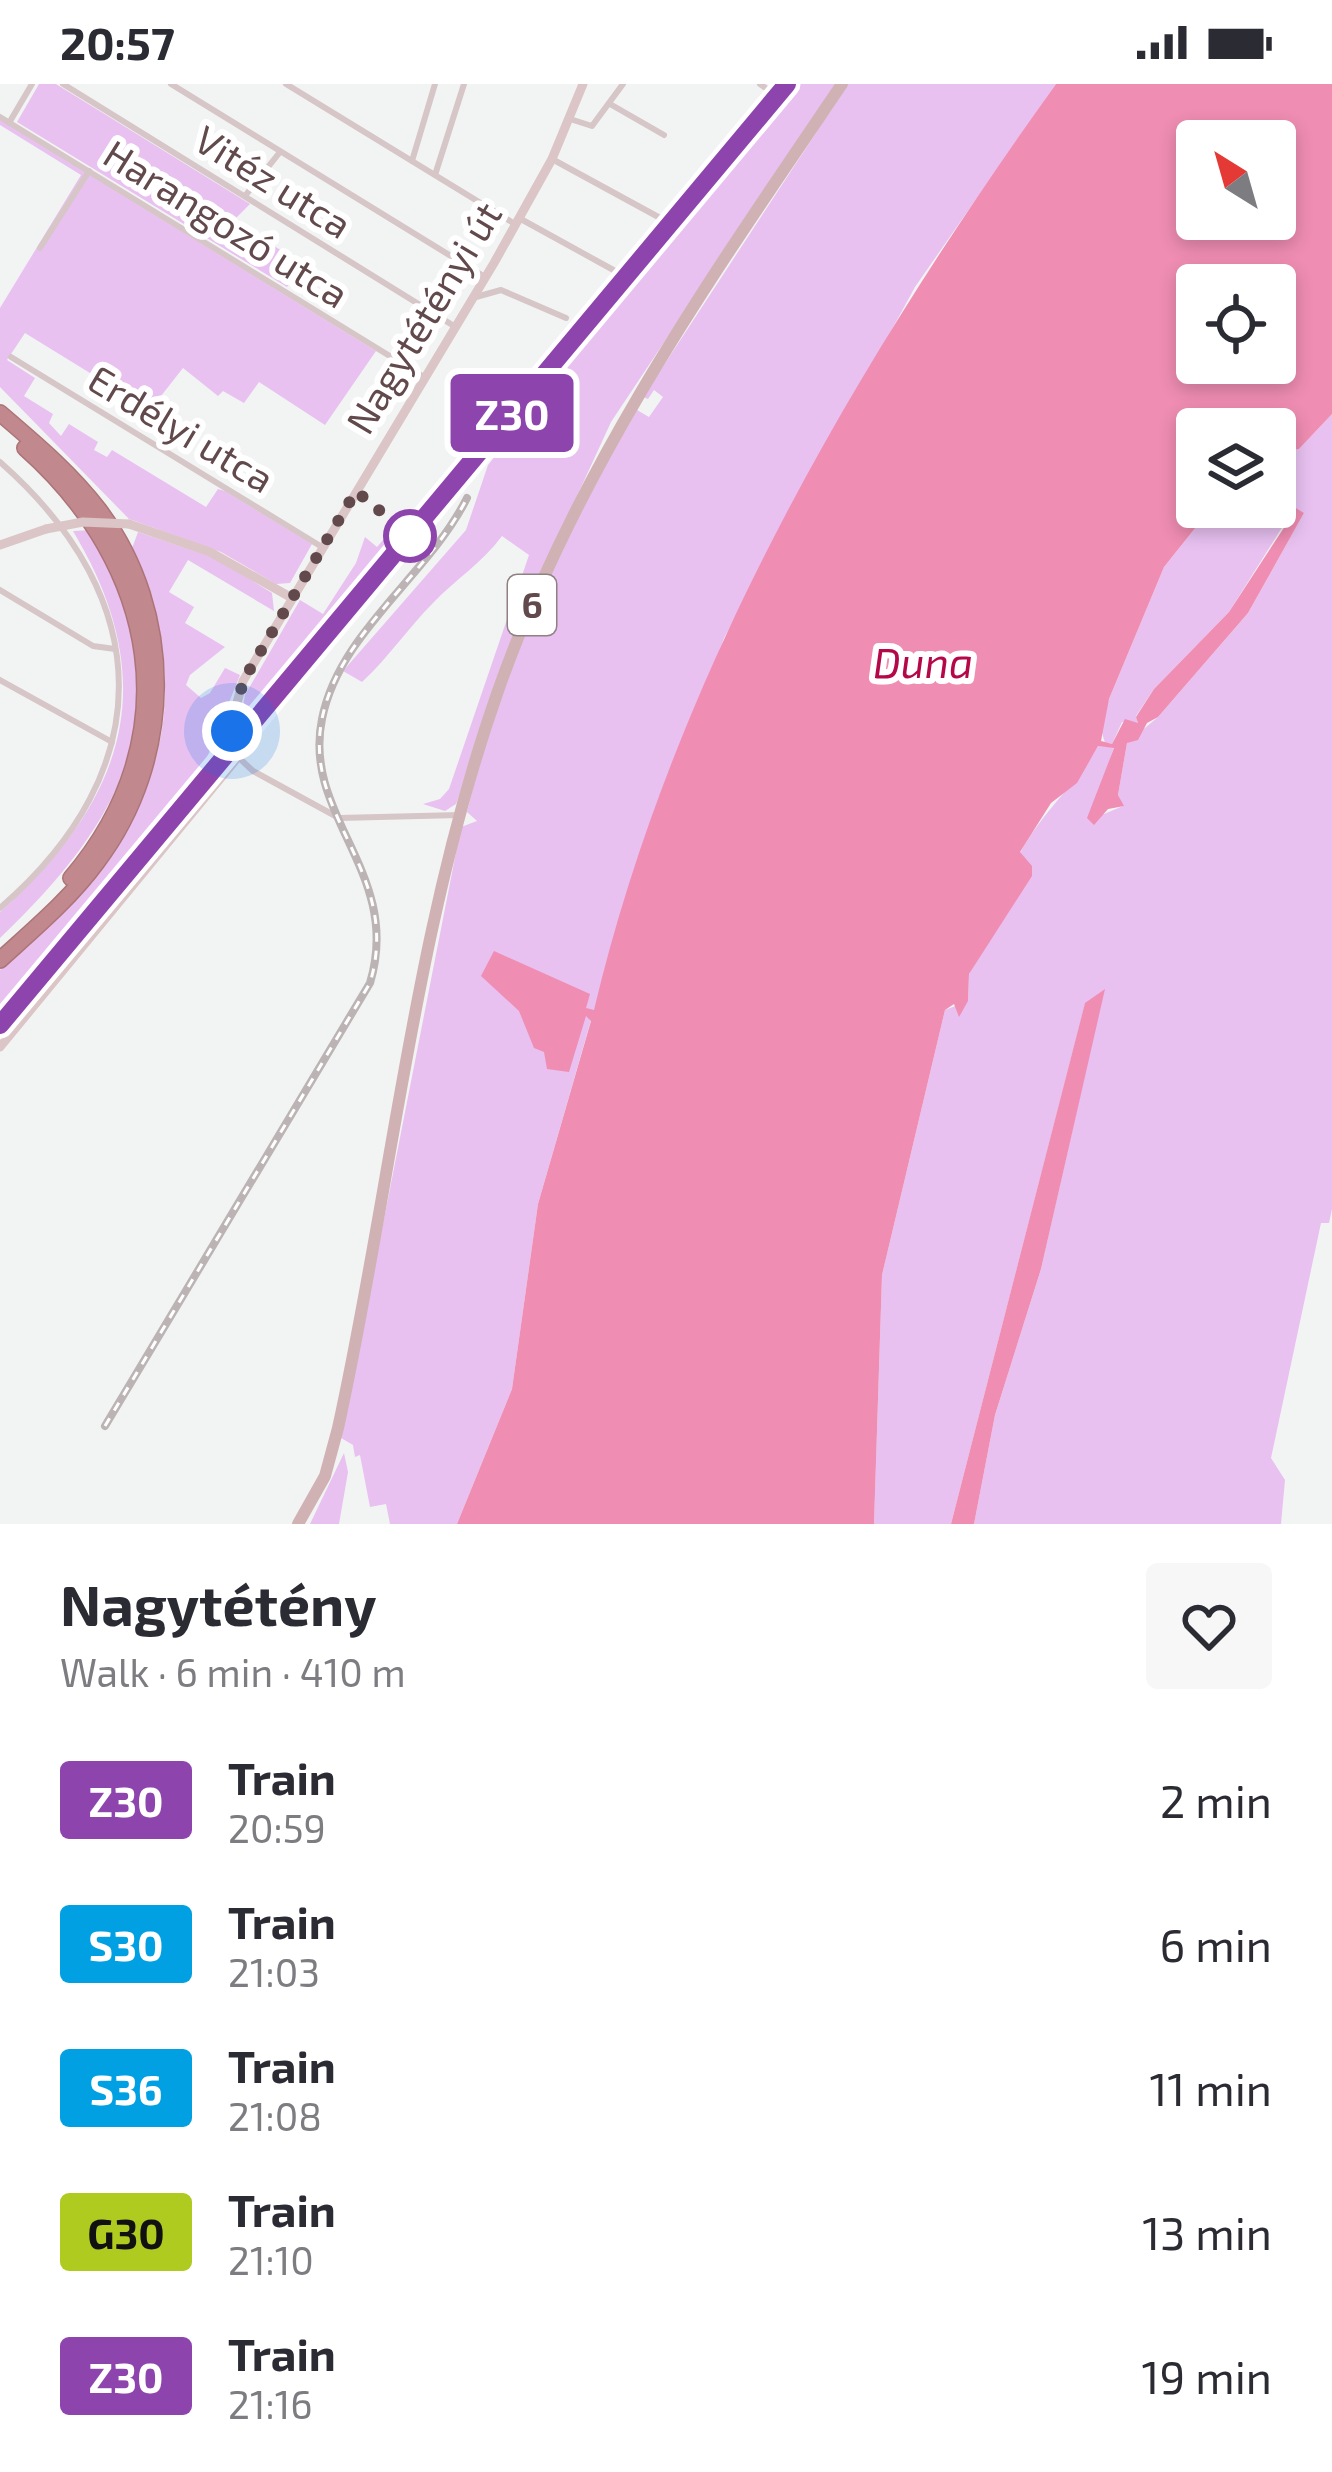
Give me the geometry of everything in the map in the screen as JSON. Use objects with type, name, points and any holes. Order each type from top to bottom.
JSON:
[{"type":"highway","points":[[0,413],[74,480],[116,535],[145,600],[157,678],[145,764],[117,832],[75,889],[0,960]]},
{"type":"highway","points":[[0,427],[56,478],[104,539],[134,604],[145,679],[139,746],[111,821],[68,881],[0,946]]},
{"type":"main road","name":"Nagytétényi út","points":[[238,757],[233,706],[280,618],[486,277],[552,159],[583,84]]},
{"type":"main road","name":"6","points":[[298,1524],[325,1476],[338,1428],[418,1000],[460,814],[523,626],[585,490],[688,314],[842,84]]},
{"type":"main road","points":[[0,545],[83,522],[129,524],[210,552],[292,598]]},
{"type":"main road","points":[[273,586],[288,589],[304,578]]},
{"type":"main road","points":[[273,586],[280,618]]},
{"type":"main road","points":[[0,1047],[238,757]]},
{"type":"street","points":[[9,123],[32,84]]},
{"type":"street","name":"Vitéz utca","points":[[63,84],[454,326]]},
{"type":"street","points":[[171,84],[486,277]]},
{"type":"street","points":[[286,84],[435,176],[617,272]]},
{"type":"street","points":[[412,161],[435,84]]},
{"type":"street","points":[[435,176],[464,84]]},
{"type":"street","points":[[570,119],[592,126],[622,84]]},
{"type":"street","points":[[610,104],[664,135]]},
{"type":"street","name":"Harangozó utca","points":[[0,117],[424,377]]},
{"type":"street","points":[[245,196],[281,151]]},
{"type":"street","points":[[552,159],[662,219]]},
{"type":"street","points":[[40,248],[88,171]]},
{"type":"street","points":[[472,297],[501,290],[566,319]]},
{"type":"street","name":"Erdélyi utca","points":[[11,357],[322,547]]},
{"type":"street","points":[[0,462],[40,498],[76,542],[104,599],[118,680],[112,742],[95,792],[68,840],[0,908]]},
{"type":"street","points":[[0,590],[93,646],[115,649]]},
{"type":"street","points":[[0,680],[112,742]]},
{"type":"street","points":[[238,757],[253,771],[346,820],[460,814]]},
{"type":"shaded area","points":[[39,84],[56,84],[250,204],[233,221],[302,263],[287,287],[17,122]]},
{"type":"shaded area","points":[[793,84],[836,84],[611,422],[549,557],[456,804],[445,811],[423,804],[440,799],[449,789],[529,555],[502,536],[362,682],[343,671],[466,530],[488,465]]},
{"type":"shaded area","points":[[848,84],[1056,84],[915,287],[724,638],[591,1020],[538,1204],[512,1389],[457,1524],[390,1524],[386,1504],[370,1507],[360,1455],[355,1457],[353,1445],[341,1438],[461,827],[477,821],[467,812],[481,759],[537,605],[584,507],[637,410],[649,417],[663,397],[654,390],[648,399],[643,397]]},
{"type":"shaded area","points":[[0,120],[376,351],[325,425],[259,382],[244,403],[223,391],[218,396],[183,368],[150,410],[25,333],[7,360],[35,378],[24,396],[53,414],[49,423],[61,436],[69,424],[98,442],[94,450],[107,457],[112,450],[206,507],[218,489],[225,491],[312,544],[290,583],[276,584],[221,552],[129,519],[0,387],[0,308],[81,175],[0,125]]},
{"type":"shaded area","points":[[1332,414],[1332,1209],[1329,1223],[1321,1223],[1271,1458],[1285,1480],[1281,1524],[974,1524],[995,1415],[1041,1269],[1104,990],[1085,1004],[951,1524],[874,1524],[882,1275],[945,1010],[968,1001],[969,974],[1025,861],[1020,853],[1098,746],[1114,747],[1093,809],[1104,814],[1123,806],[1118,795],[1127,743],[1158,717],[1248,613],[1304,513],[1296,516],[1299,449]]},
{"type":"shaded area","points":[[1195,528],[1282,528],[1229,612],[1154,689],[1136,716],[1138,723],[1122,722],[1112,744],[1105,743],[1100,726],[1109,699],[1164,567]]},
{"type":"shaded area","points":[[92,530],[120,592],[135,648],[138,701],[130,751],[111,799],[83,846],[0,938],[0,912],[77,826],[102,782],[118,736],[123,689],[118,639],[101,586],[73,531]]},
{"type":"shaded area","points":[[138,532],[218,559],[272,593],[274,611],[188,560],[169,592],[194,607],[185,623],[225,647],[190,675],[186,685],[201,698],[210,693],[225,668],[240,675],[200,775],[0,1015],[0,970],[88,879],[122,832],[147,784],[162,732],[165,677],[155,617],[131,551]]},
{"type":"shaded area","points":[[365,537],[377,547],[383,540],[392,548],[239,730],[245,695],[300,600],[323,614],[356,563]]},
{"type":"shaded area","points":[[344,1453],[348,1472],[339,1524],[310,1524]]},
{"type":"water","name":"Duna","points":[[1056,84],[1332,84],[1332,414],[1296,450],[1296,408],[1176,408],[1176,528],[1195,528],[1164,567],[1109,699],[1101,741],[1112,744],[1125,719],[1138,723],[1136,717],[1154,689],[1229,612],[1284,528],[1296,528],[1248,613],[1158,717],[1147,723],[1138,740],[1127,743],[1118,795],[1124,806],[1108,809],[1094,825],[1087,818],[1114,748],[1098,746],[1077,783],[1051,803],[1020,852],[1032,866],[1032,876],[969,974],[968,1001],[959,1017],[954,1004],[945,1010],[882,1275],[874,1524],[457,1524],[512,1389],[538,1204],[591,1021],[586,1016],[569,1072],[547,1069],[544,1052],[534,1048],[519,1011],[481,976],[494,951],[590,994],[586,1008],[594,1010],[629,885],[672,762],[723,642],[780,525],[911,299]]},
{"type":"water","points":[[1105,989],[1041,1269],[995,1415],[974,1524],[951,1524],[1085,1003]]},
{"type":"railway","points":[[0,1026],[787,84]]},
{"type":"railway","points":[[105,1426],[370,983],[377,944],[374,909],[326,786],[320,754],[322,719],[346,659],[467,498]]},
{"type":"train","name":"Z30","points":[[0,1025],[787,84]]},
{"type":"route","points":[[232,731],[233,706],[243,681],[356,491],[410,536]]}]
